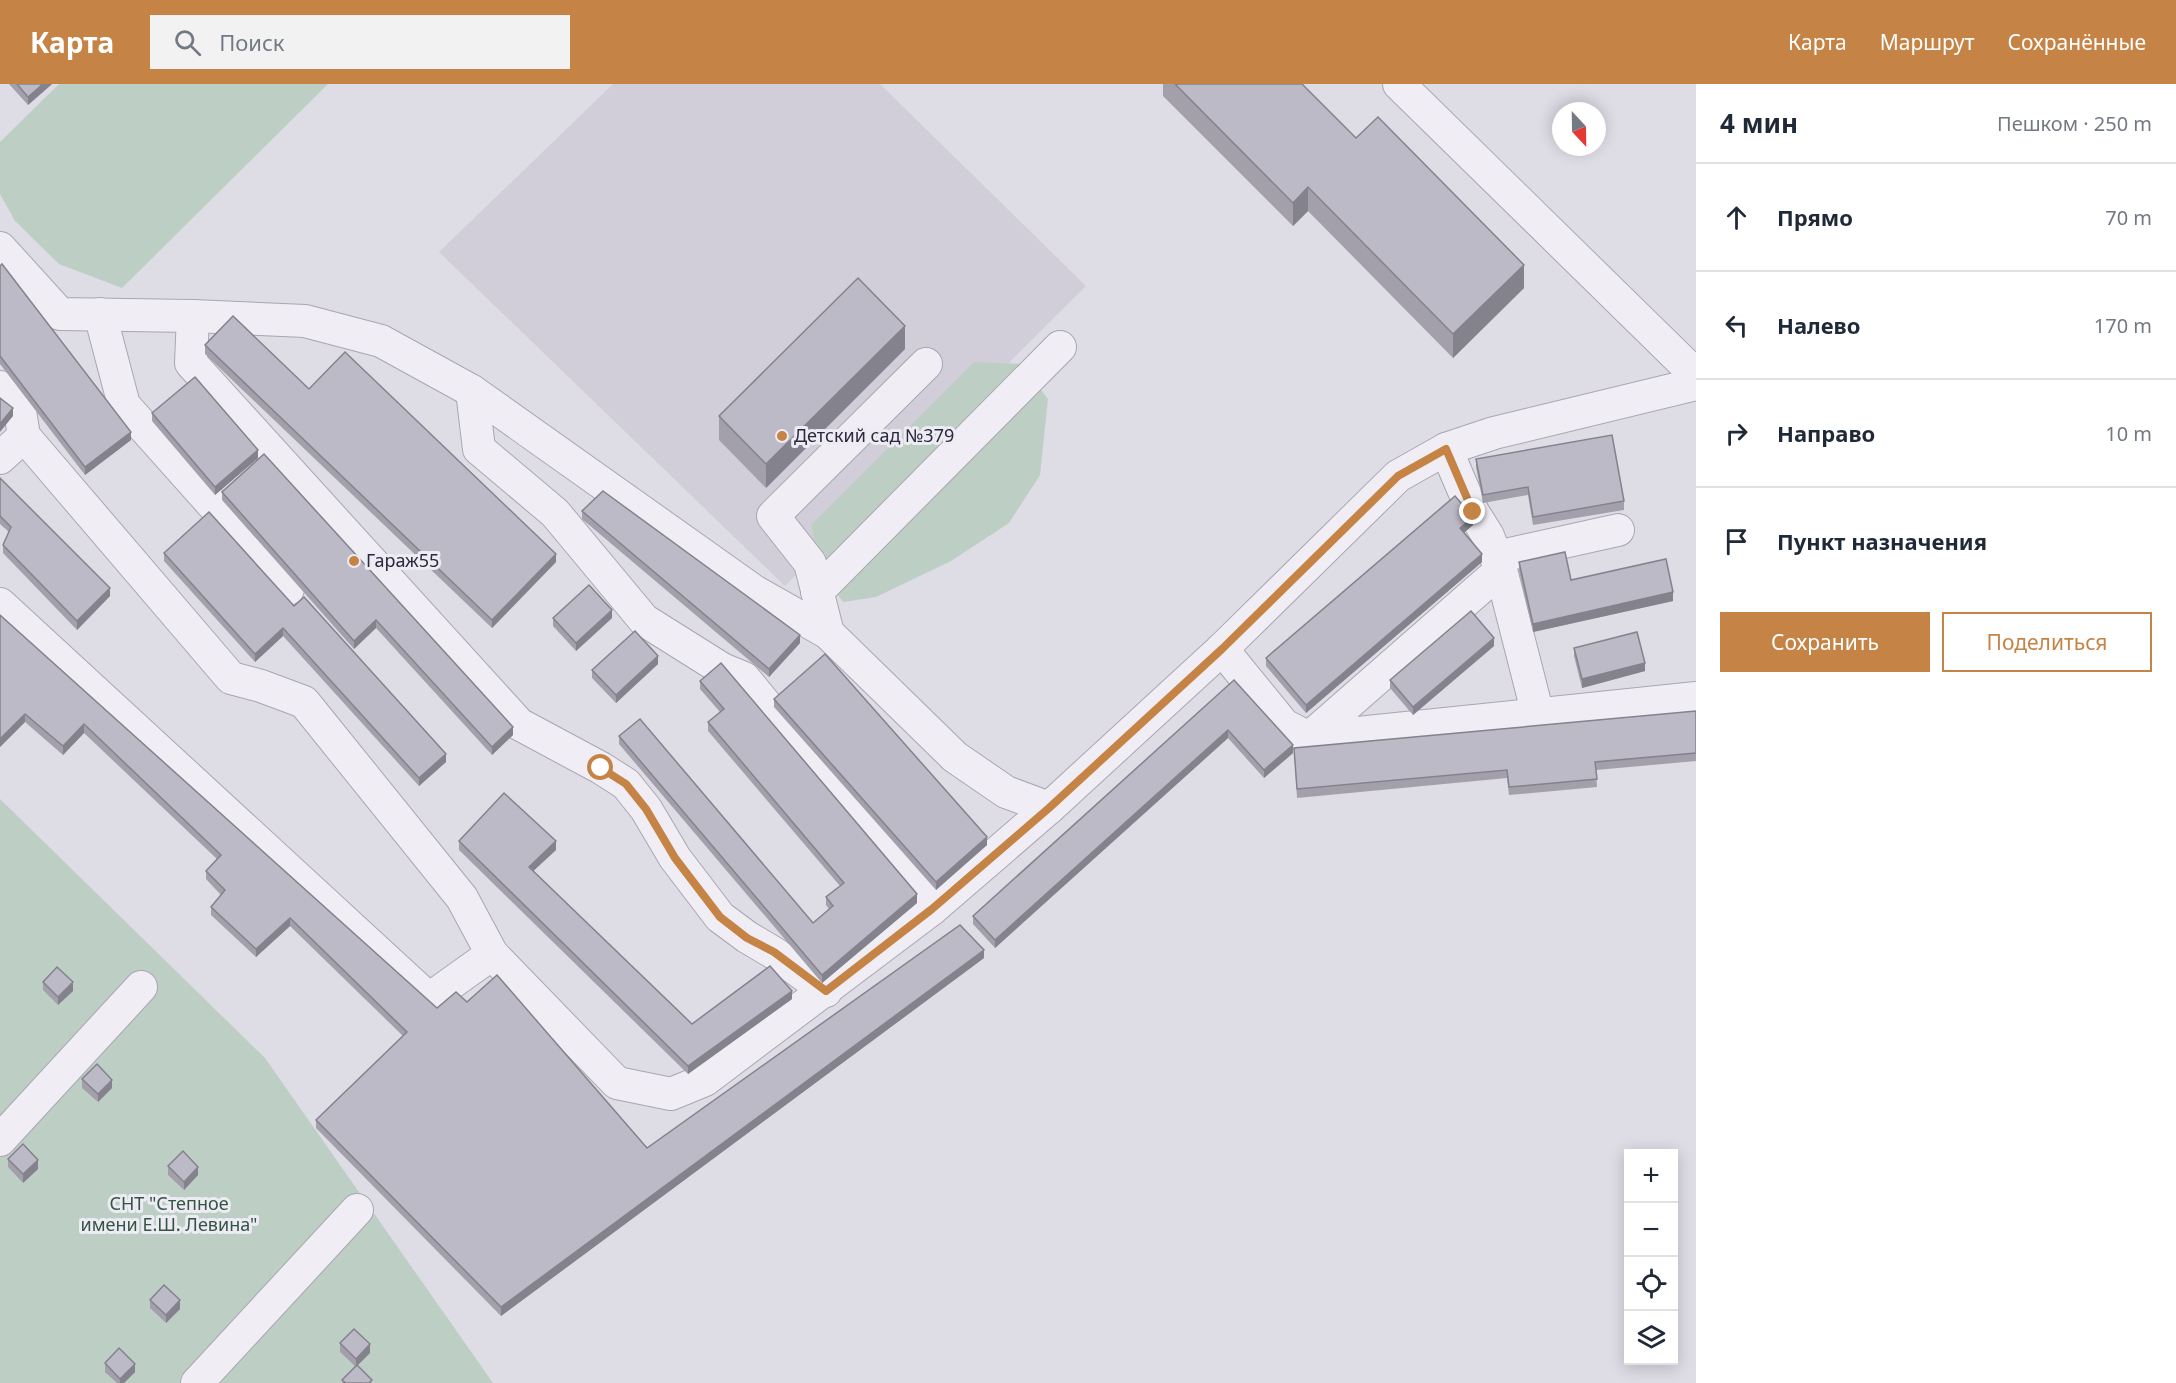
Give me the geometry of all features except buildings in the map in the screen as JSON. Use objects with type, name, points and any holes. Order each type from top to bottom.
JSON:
[{"type":"street","points":[[1399,84],[1696,375]]},
{"type":"street","points":[[0,248],[60,314],[305,321],[381,341],[472,391],[754,591],[828,633],[955,757],[1006,792],[1049,808]]},
{"type":"street","points":[[99,314],[124,405],[288,589]]},
{"type":"street","points":[[193,316],[191,363],[519,724],[626,784],[646,809],[675,858],[720,917],[747,938],[774,952],[826,991]]},
{"type":"street","points":[[817,592],[1060,347]]},
{"type":"street","points":[[828,633],[810,563],[773,516],[926,364]]},
{"type":"street","points":[[0,387],[19,405],[24,436],[231,678],[304,702],[462,898],[492,954],[617,1083],[671,1094],[705,1080],[932,909],[1049,808],[1222,649],[1398,476],[1446,449],[1494,433],[1696,384]]},
{"type":"street","points":[[472,391],[478,449],[555,513],[644,620],[722,669],[744,678],[932,909]]},
{"type":"street","points":[[0,458],[24,436]]},
{"type":"street","points":[[1446,449],[1473,512],[1488,536],[1498,564],[1538,714]]},
{"type":"street","points":[[1309,738],[1498,564],[1618,530]]},
{"type":"street","points":[[0,604],[429,999],[492,954]]},
{"type":"street","points":[[1222,649],[1284,725],[1309,738],[1696,698]]},
{"type":"street","points":[[0,1140],[141,987]]},
{"type":"street","points":[[196,1383],[357,1210]]},
{"type":"shaded area","name":"Детский сад №379","points":[[613,84],[880,84],[1086,286],[785,586],[439,252]]},
{"type":"green space","points":[[59,84],[328,84],[122,288],[59,264],[15,221],[0,194],[0,142]]},
{"type":"green space","points":[[974,362],[1021,364],[1048,399],[1040,475],[1009,523],[951,561],[876,597],[843,602],[823,574],[811,525]]},
{"type":"green space","name":"СНТ \"Степное имени Е.Ш. Левина\"","points":[[0,799],[265,1058],[493,1383],[0,1383]]},
{"type":"place","name":"Детский сад №379","points":[[782,436]]},
{"type":"place","name":"Гараж55","points":[[354,561]]},
{"type":"route","points":[[601,768],[626,784],[646,809],[675,858],[720,917],[747,938],[774,952],[826,991],[932,909],[1049,808],[1222,649],[1398,476],[1446,449],[1473,512]]}]
